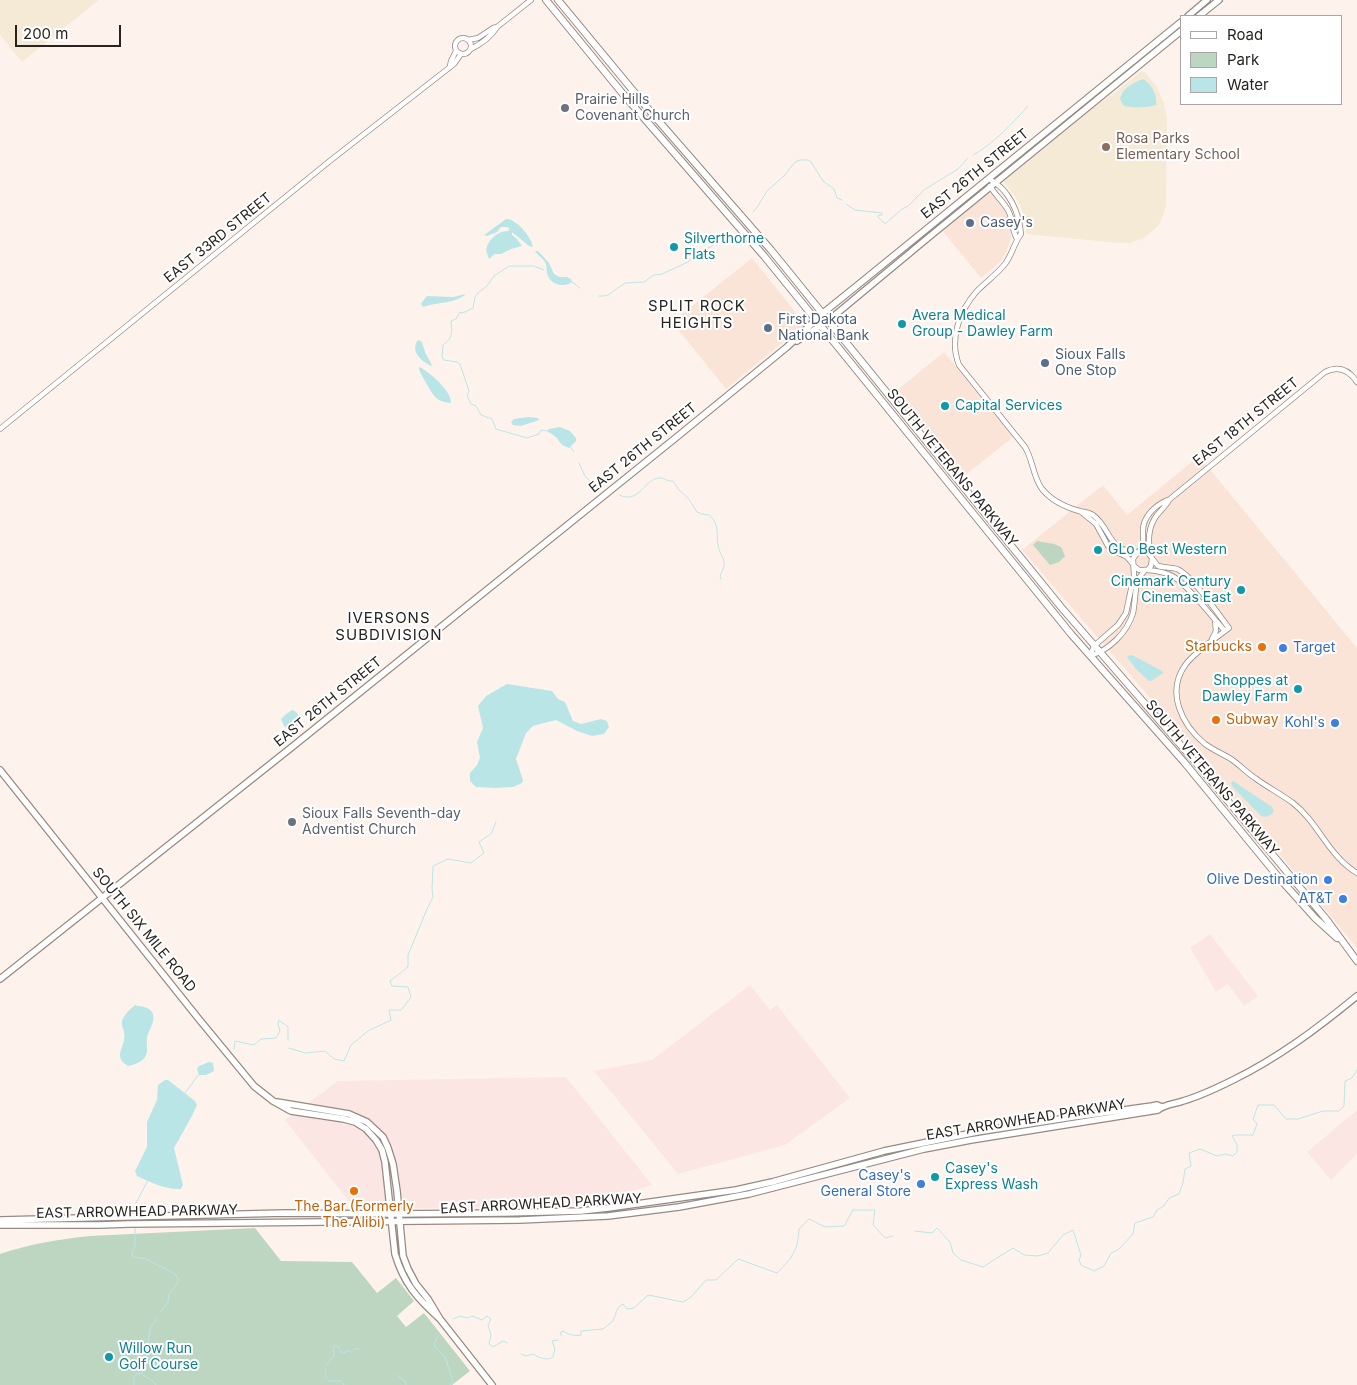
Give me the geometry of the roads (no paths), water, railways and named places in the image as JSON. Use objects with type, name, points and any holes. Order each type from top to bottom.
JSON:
[{"type":"highway","name":"SOUTH VETERANS PARKWAY","points":[[546,0],[623,94],[740,228],[1090,656],[1184,762],[1281,880],[1315,918],[1345,946]]},
{"type":"highway","name":"SOUTH VETERANS PARKWAY","points":[[558,0],[649,110],[729,200],[829,320],[1094,646],[1198,765],[1327,920],[1357,961]]},
{"type":"main road","points":[[1189,15],[1208,0]]},
{"type":"main road","points":[[1200,15],[1219,0]]},
{"type":"main road","name":"EAST 26TH STREET","points":[[818,323],[823,313],[1180,23]]},
{"type":"main road","name":"EAST 26TH STREET","points":[[0,979],[787,347],[818,323],[829,320],[1180,32]]},
{"type":"main road","name":"SOUTH SIX MILE ROAD","points":[[0,770],[259,1091],[291,1110],[355,1122],[366,1129],[379,1145],[385,1162],[395,1214],[395,1254],[403,1276],[422,1303],[440,1319],[492,1385]]},
{"type":"main road","name":"EAST ARROWHEAD PARKWAY","points":[[0,1225],[99,1226],[129,1224],[520,1220],[608,1216],[708,1202],[786,1185],[924,1149],[1158,1110],[1211,1091],[1264,1064],[1302,1039],[1357,996]]},
{"type":"main road","name":"EAST ARROWHEAD PARKWAY","points":[[0,1220],[286,1213],[526,1212],[608,1208],[736,1190],[884,1152],[977,1132],[1073,1116],[1157,1105],[1162,1107]]},
{"type":"main road","points":[[608,1216],[613,1212],[666,1205],[685,1198]]},
{"type":"main road","points":[[480,1221],[493,1217],[521,1217],[526,1212]]},
{"type":"street","name":"EAST 33RD STREET","points":[[450,66],[456,51],[455,46],[459,39],[478,38],[497,27],[530,0]]},
{"type":"street","name":"EAST 33RD STREET","points":[[0,429],[331,160],[454,64],[461,54],[467,53],[486,39],[497,27]]},
{"type":"street","points":[[468,40],[471,43],[471,49]]},
{"type":"street","points":[[456,51],[461,54]]},
{"type":"street","points":[[989,179],[996,182],[1010,199],[1018,213],[1021,234],[1017,239],[1011,256],[975,293],[964,308],[957,327],[954,344],[959,366],[1029,454],[1035,476],[1042,489],[1056,501],[1078,511],[1096,524],[1108,546],[1127,556],[1139,570],[1162,572],[1177,578],[1227,629]]},
{"type":"street","points":[[989,179],[990,187],[1009,212],[1013,223],[1014,235],[1017,239]]},
{"type":"street","name":"EAST 18TH STREET","points":[[1090,656],[1100,652],[1120,636],[1128,625],[1133,610],[1138,578],[1151,566],[1150,526],[1170,499],[1325,372],[1340,368],[1349,372],[1357,382]]},
{"type":"street","name":"EAST 18TH STREET","points":[[1094,646],[1118,625],[1126,613],[1133,578],[1134,556],[1139,552],[1143,543],[1143,528],[1149,514],[1162,502],[1170,499]]},
{"type":"street","points":[[1078,511],[1087,512],[1098,520],[1116,546],[1129,552],[1145,551],[1158,566],[1174,568],[1184,574],[1194,583],[1227,629]]},
{"type":"street","points":[[1207,645],[1214,637],[1216,631],[1212,615]]},
{"type":"street","points":[[1227,629],[1186,664],[1179,678],[1176,698],[1183,719],[1205,744],[1232,759],[1255,778],[1296,805],[1344,863],[1357,873]]},
{"type":"street","points":[[1090,656],[1094,646]]},
{"type":"water","points":[[1143,79],[1149,83],[1153,90],[1156,105],[1148,107],[1124,106],[1120,99],[1123,92],[1132,84]]},
{"type":"water","points":[[506,219],[523,229],[533,247],[529,246],[512,232],[512,235],[522,246],[501,254],[495,254],[489,259],[486,250],[491,240],[497,234],[510,229],[501,227],[497,232],[487,236],[484,235]]},
{"type":"water","points":[[535,251],[538,251],[549,263],[554,274],[560,277],[567,277],[572,282],[562,285],[552,282],[547,274],[545,262]]},
{"type":"water","points":[[466,294],[457,300],[423,307],[421,304],[427,296],[453,297]]},
{"type":"water","points":[[419,340],[422,342],[431,366],[424,362],[416,352],[415,345]]},
{"type":"water","points":[[420,367],[444,388],[448,393],[451,403],[438,399],[433,394],[421,374]]},
{"type":"water","points":[[538,418],[539,420],[521,426],[513,425],[511,422],[514,419]]},
{"type":"water","points":[[560,427],[570,431],[576,438],[576,441],[569,448],[562,445],[556,437],[547,431]]},
{"type":"water","points":[[1130,655],[1163,673],[1149,681],[1127,657]]},
{"type":"water","points":[[507,684],[552,691],[558,699],[565,702],[573,721],[581,724],[601,719],[607,721],[609,727],[604,734],[592,736],[577,731],[556,720],[533,726],[526,733],[516,759],[523,780],[522,783],[513,787],[476,787],[470,781],[470,773],[480,758],[477,742],[483,728],[478,706],[486,696]]},
{"type":"water","points":[[292,710],[298,714],[300,722],[293,729],[289,730],[284,726],[281,719]]},
{"type":"water","points":[[1233,781],[1272,807],[1274,811],[1272,814],[1266,817],[1261,816],[1232,786],[1231,783]]},
{"type":"water","points":[[135,1005],[144,1007],[152,1012],[153,1022],[147,1038],[145,1057],[138,1063],[128,1066],[123,1062],[120,1055],[124,1038],[122,1021]]},
{"type":"water","points":[[209,1062],[213,1063],[214,1071],[206,1075],[199,1075],[197,1069],[199,1066]]},
{"type":"water","points":[[168,1080],[195,1101],[197,1105],[174,1148],[183,1185],[181,1189],[164,1187],[153,1183],[137,1176],[135,1171],[147,1147],[147,1122],[157,1100],[158,1085]]},
{"type":"waterway","points":[[973,155],[1010,126],[1028,106]]},
{"type":"waterway","points":[[846,204],[855,210],[882,213],[878,217],[886,223],[908,206],[924,190],[958,169],[968,158]]},
{"type":"waterway","points":[[753,212],[767,191],[785,175],[795,162],[800,160],[811,162],[823,181],[834,189],[837,198],[842,200]]},
{"type":"waterway","points":[[599,296],[608,295],[625,283],[644,282],[654,275],[662,274],[688,262],[699,251],[711,247],[720,237],[727,234]]},
{"type":"waterway","points":[[544,270],[534,266],[509,266],[494,276],[487,286],[475,297],[473,308],[459,313],[456,319],[451,321],[451,334],[449,340],[443,345],[442,357],[444,360],[460,364],[469,391],[467,395],[471,404],[476,406],[481,415],[492,419],[496,429],[527,438],[539,434],[541,430],[547,431]]},
{"type":"waterway","points":[[572,282],[580,288]]},
{"type":"waterway","points":[[570,446],[574,452]]},
{"type":"waterway","points":[[579,463],[585,476],[596,487]]},
{"type":"waterway","points":[[619,495],[626,497],[636,495],[658,478],[673,481],[697,512],[709,515],[715,523],[718,544],[724,563],[720,576],[721,579]]},
{"type":"waterway","points":[[289,1048],[305,1053],[325,1051],[334,1059],[344,1061],[351,1045],[368,1031],[391,1020],[389,1010],[401,1010],[411,997],[408,987],[392,986],[390,981],[408,967],[408,955],[433,897],[433,866],[448,859],[471,863],[484,853],[479,842],[491,834],[496,822]]},
{"type":"waterway","points":[[234,1049],[235,1041],[254,1045],[261,1039],[276,1038],[280,1031],[279,1020],[288,1027],[288,1040]]},
{"type":"waterway","points":[[915,1231],[932,1233],[937,1228],[950,1242],[953,1253],[961,1260],[983,1267],[1013,1248],[1024,1255],[1038,1256],[1048,1253],[1063,1235],[1073,1230],[1081,1255],[1079,1260],[1081,1265],[1094,1271],[1104,1266],[1111,1253],[1118,1250],[1133,1234],[1135,1223],[1153,1217],[1169,1198],[1179,1194],[1185,1169],[1191,1166],[1189,1153],[1200,1149],[1217,1156],[1225,1154],[1233,1156],[1237,1152],[1237,1145],[1232,1136],[1253,1135],[1257,1124],[1253,1119],[1258,1105],[1274,1105],[1286,1119],[1298,1119],[1323,1111],[1339,1111],[1344,1106],[1345,1081],[1352,1078],[1357,1070]]},
{"type":"waterway","points":[[185,1093],[199,1074]]},
{"type":"waterway","points":[[136,1211],[135,1205],[148,1180]]},
{"type":"waterway","points":[[561,1336],[563,1331],[577,1336],[581,1335],[581,1331],[603,1329],[613,1321],[621,1305],[623,1304],[627,1309],[634,1308],[648,1295],[683,1302],[691,1297],[706,1280],[716,1280],[738,1259],[777,1273],[787,1263],[796,1249],[799,1229],[809,1219],[825,1227],[844,1226],[853,1210],[875,1210],[873,1225],[885,1238],[893,1236]]},
{"type":"waterway","points":[[135,1228],[133,1257],[146,1259],[175,1274],[178,1279],[177,1284],[169,1294],[168,1302],[160,1313]]},
{"type":"waterway","points":[[453,1319],[460,1316],[467,1318],[472,1316],[482,1320],[487,1316],[491,1319],[488,1325],[491,1335],[489,1344],[493,1347],[503,1341],[507,1343]]},
{"type":"waterway","points":[[148,1363],[149,1332],[157,1318]]},
{"type":"waterway","points":[[439,1335],[434,1343],[436,1348],[445,1357],[453,1381],[450,1385]]},
{"type":"waterway","points":[[521,1354],[526,1356],[533,1354],[538,1357],[551,1358],[555,1349],[552,1341],[558,1340]]},
{"type":"waterway","points":[[326,1365],[334,1356],[334,1346],[338,1346],[342,1353],[347,1350],[351,1352],[354,1349],[360,1349]]},
{"type":"waterway","points":[[142,1373],[146,1367]]},
{"type":"waterway","points":[[325,1369],[326,1377],[329,1381],[341,1381],[344,1385]]},
{"type":"waterway","points":[[134,1385],[134,1376],[140,1373],[156,1385]]},
{"type":"waterway","points":[[397,1375],[406,1382],[406,1385]]},
{"type":"place","name":"Prairie Hills Covenant Church","points":[[565,108]]},
{"type":"place","name":"Rosa Parks Elementary School","points":[[1106,147]]},
{"type":"place","name":"Casey's","points":[[970,223]]},
{"type":"place","name":"Silverthorne Flats","points":[[674,247]]},
{"type":"place","name":"Avera Medical Group - Dawley Farm","points":[[902,324]]},
{"type":"place","name":"First Dakota National Bank","points":[[768,328]]},
{"type":"place","name":"Sioux Falls One Stop","points":[[1045,363]]},
{"type":"place","name":"Capital Services","points":[[945,406]]},
{"type":"place","name":"GLo Best Western","points":[[1098,550]]},
{"type":"place","name":"Cinemark Century Cinemas East","points":[[1241,590]]},
{"type":"place","name":"Starbucks","points":[[1262,647]]},
{"type":"place","name":"Target","points":[[1283,648]]},
{"type":"place","name":"Shoppes at Dawley Farm","points":[[1298,689]]},
{"type":"place","name":"Subway","points":[[1216,720]]},
{"type":"place","name":"Kohl's","points":[[1335,723]]},
{"type":"place","name":"Sioux Falls Seventh-day Adventist Church","points":[[292,822]]},
{"type":"place","name":"Olive Destination","points":[[1328,880]]},
{"type":"place","name":"AT&T","points":[[1343,899]]},
{"type":"place","name":"Casey's Express Wash","points":[[935,1177]]},
{"type":"place","name":"Casey's General Store","points":[[921,1184]]},
{"type":"place","name":"The Bar (Formerly The Alibi)","points":[[354,1191]]},
{"type":"place","name":"Willow Run Golf Course","points":[[109,1357]]},
{"type":"district","name":"SPLIT ROCK HEIGHTS","points":[[697,314]]},
{"type":"district","name":"IVERSONS SUBDIVISION","points":[[389,626]]}]
